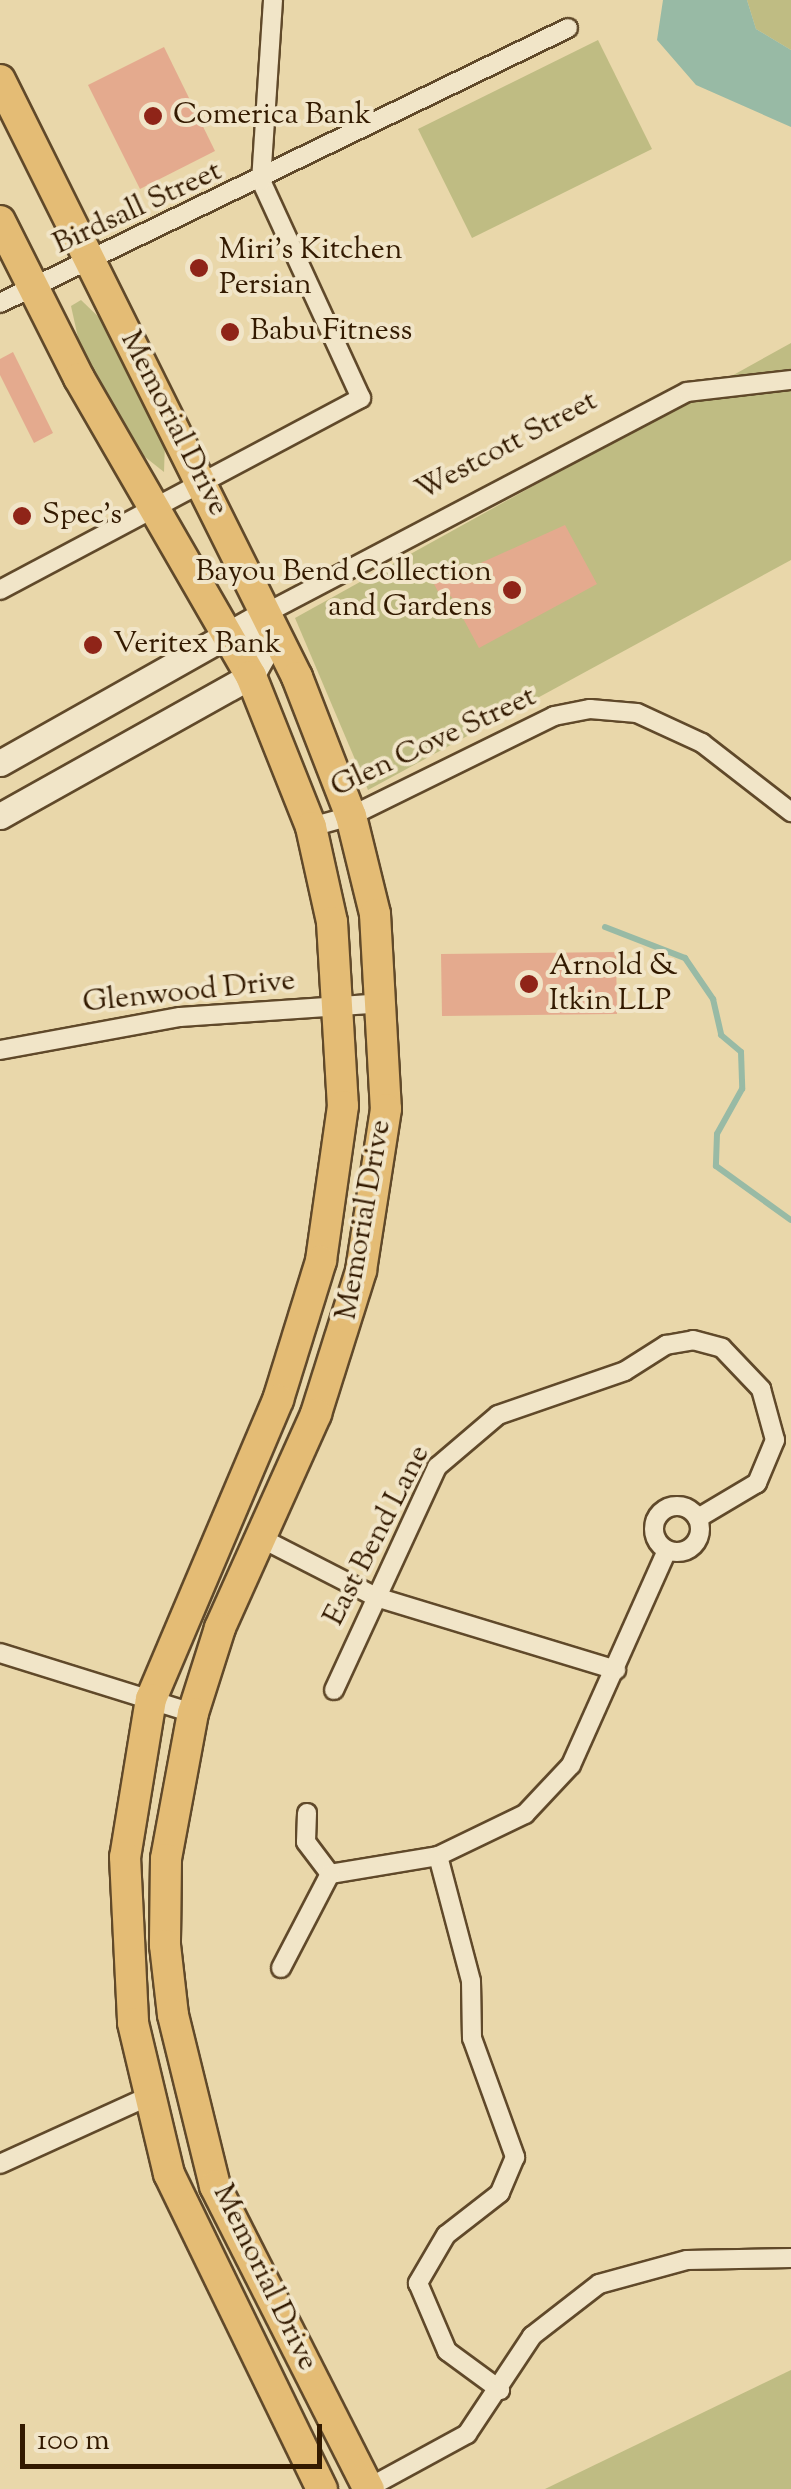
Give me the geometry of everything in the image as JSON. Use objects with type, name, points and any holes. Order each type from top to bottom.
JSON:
[{"type":"main road","name":"Memorial Drive","points":[[0,80],[266,613],[351,816],[385,1003],[386,1109],[354,1298],[316,1414],[261,1538],[193,1713],[166,1858],[172,2015],[216,2186],[368,2489]]},
{"type":"main road","name":"Memorial Drive","points":[[0,221],[251,676],[311,827],[342,1005],[337,1173],[302,1333],[151,1699],[126,1857],[125,1950],[147,2097],[200,2248],[322,2489]]},
{"type":"main road","name":"Westcott Street","points":[[2,762],[232,638],[266,613]]},
{"type":"main road","points":[[0,816],[251,676],[262,656],[266,613]]},
{"type":"main road","points":[[2,762],[27,801]]},
{"type":"main road","points":[[337,1173],[354,1210],[339,1273],[354,1298]]},
{"type":"main road","points":[[222,1522],[261,1538]]},
{"type":"main road","points":[[126,1857],[166,1858]]},
{"type":"main road","points":[[147,2097],[173,2108],[192,2166],[216,2186]]},
{"type":"street","points":[[0,590],[360,398],[261,181],[273,0]]},
{"type":"street","name":"Birdsall Street","points":[[0,303],[92,264],[568,28]]},
{"type":"street","name":"Westcott Street","points":[[266,613],[687,392],[791,380]]},
{"type":"street","name":"Glen Cove Street","points":[[311,827],[351,816],[554,716],[590,709],[637,713],[702,743],[791,812]]},
{"type":"street","name":"Glenwood Drive","points":[[0,1050],[180,1017],[385,1003]]},
{"type":"street","name":"East Bend Lane","points":[[334,1690],[437,1467],[467,1434],[540,1396],[580,1388],[666,1344],[693,1340],[744,1365],[775,1429],[757,1482],[698,1518],[693,1546],[667,1550],[654,1534],[660,1513],[680,1505],[698,1518]]},
{"type":"street","points":[[261,1538],[376,1597],[616,1670]]},
{"type":"street","points":[[330,1874],[438,1856],[525,1814],[549,1792],[571,1764],[667,1550]]},
{"type":"street","points":[[0,1653],[193,1713]]},
{"type":"street","points":[[306,1814],[306,1842],[330,1874]]},
{"type":"street","points":[[438,1856],[472,1981],[472,2038],[515,2158],[500,2193],[446,2235],[418,2283],[446,2352],[500,2390]]},
{"type":"street","points":[[281,1968],[330,1874]]},
{"type":"street","points":[[0,2164],[147,2097]]},
{"type":"street","points":[[368,2489],[467,2434],[500,2390],[532,2336],[600,2284],[687,2260],[791,2258]]},
{"type":"shaded area","points":[[663,0],[747,0],[756,29],[791,50],[791,127],[696,85],[657,40]]},
{"type":"shaded area","points":[[747,0],[791,0],[791,50],[756,29]]},
{"type":"shaded area","points":[[598,40],[652,149],[472,238],[418,129]]},
{"type":"shaded area","points":[[81,300],[107,325],[165,442],[164,472],[140,453],[81,351],[71,306]]},
{"type":"shaded area","name":"Bayou Bend Collection and Gardens","points":[[791,343],[791,560],[368,790],[295,618]]},
{"type":"shaded area","points":[[791,2370],[791,2489],[545,2489]]},
{"type":"building","name":"Comerica Bank","points":[[164,47],[215,151],[140,189],[88,85]]},
{"type":"building","points":[[13,352],[53,433],[34,443],[0,375],[0,359]]},
{"type":"building","name":"Bayou Bend Collection and Gardens","points":[[565,525],[597,584],[479,648],[451,596],[443,601],[434,584]]},
{"type":"building","name":"Arnold & Itkin LLP","points":[[616,952],[617,1014],[442,1016],[441,954]]},
{"type":"waterway","points":[[605,927],[685,958],[713,999],[721,1035],[741,1052],[742,1089],[717,1134],[716,1166],[791,1220]]},
{"type":"place","name":"Comerica Bank","points":[[153,116]]},
{"type":"place","name":"Miri's Kitchen Persian","points":[[199,268]]},
{"type":"place","name":"Babu Fitness","points":[[230,332]]},
{"type":"place","name":"Spec's","points":[[22,516]]},
{"type":"place","name":"Bayou Bend Collection and Gardens","points":[[512,590]]},
{"type":"place","name":"Veritex Bank","points":[[93,645]]},
{"type":"place","name":"Arnold & Itkin LLP","points":[[529,984]]}]
